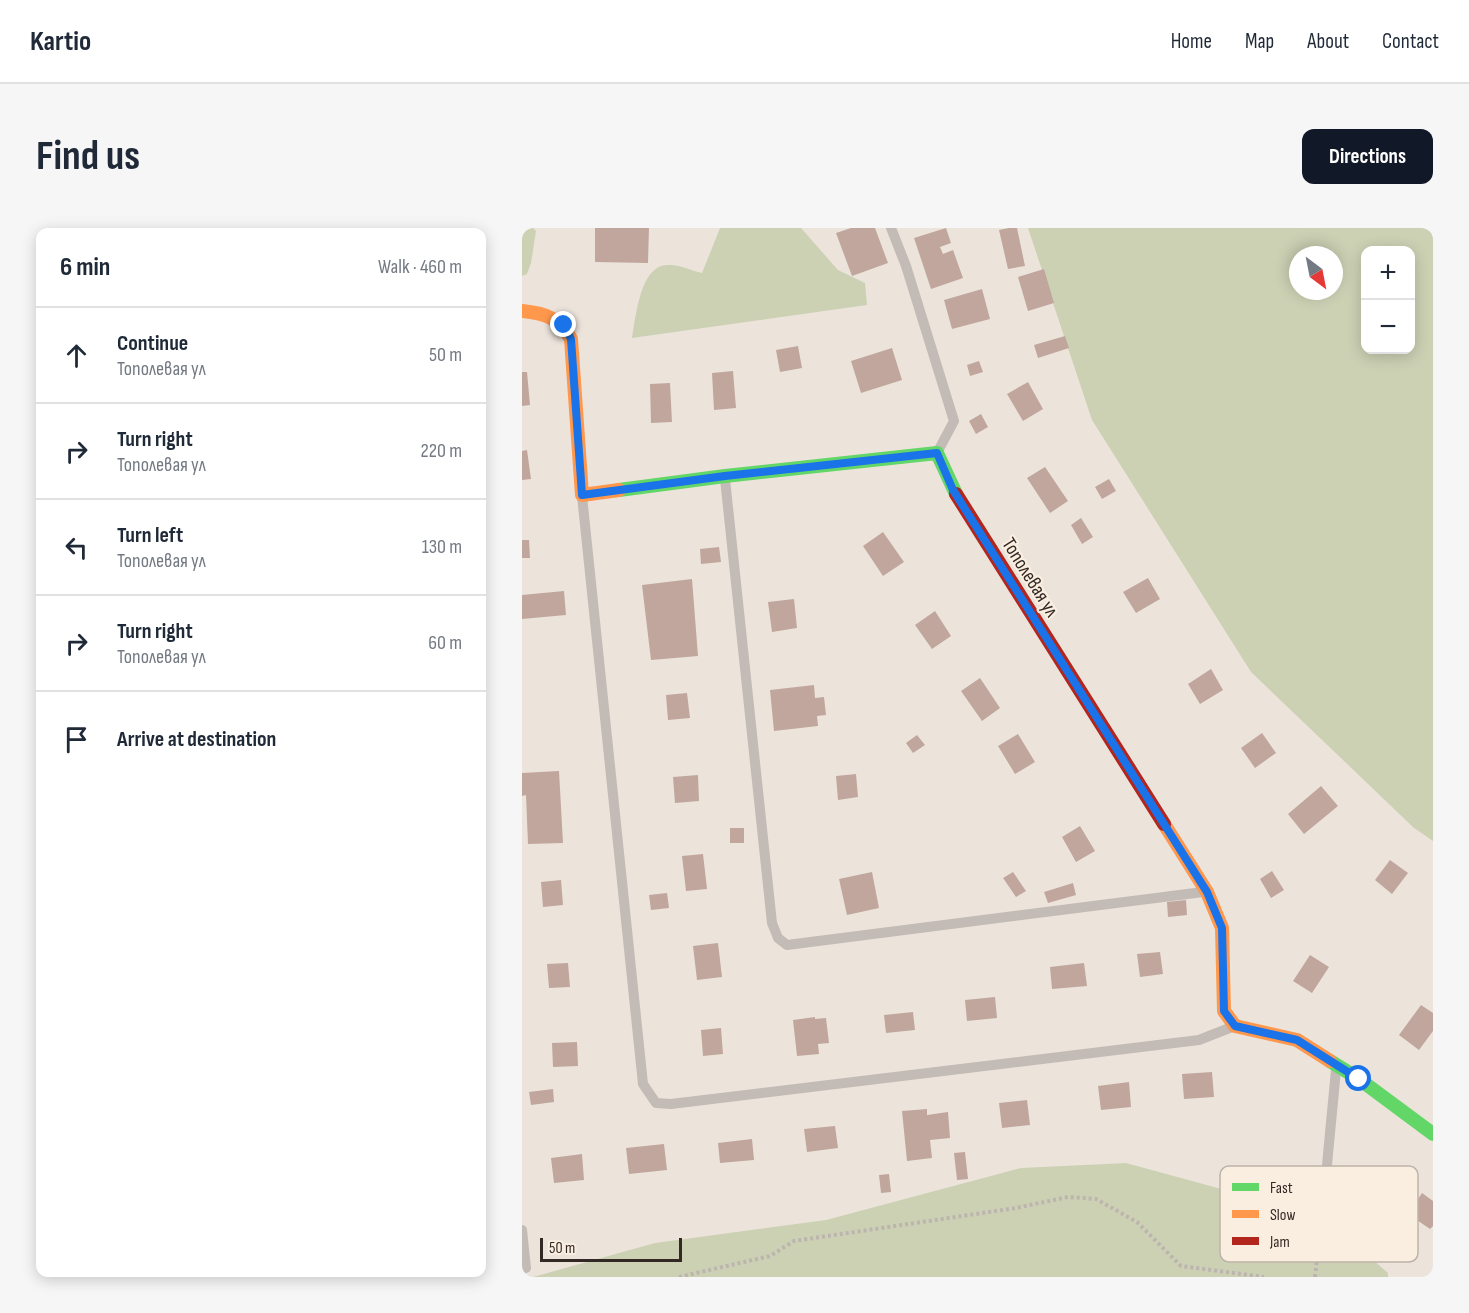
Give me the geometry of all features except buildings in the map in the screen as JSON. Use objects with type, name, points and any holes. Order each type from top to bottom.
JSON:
[{"type":"street","points":[[522,311],[546,313],[564,325],[571,339],[582,495],[725,476],[937,453]]},
{"type":"street","name":"Тополевая ул","points":[[937,453],[953,490],[1207,892],[1222,928],[1224,1011],[1235,1026]]},
{"type":"street","points":[[1235,1026],[1297,1040],[1337,1065],[1433,1134]]},
{"type":"lane","points":[[891,228],[906,266],[954,421],[937,453]]},
{"type":"lane","points":[[725,476],[771,923],[778,938],[788,945],[1207,892]]},
{"type":"lane","points":[[582,495],[642,1084],[656,1103],[671,1104],[1199,1040],[1235,1026]]},
{"type":"lane","points":[[1327,1166],[1337,1065]]},
{"type":"lane","points":[[522,1230],[524,1268]]},
{"type":"path","points":[[679,1277],[770,1256],[794,1241],[1016,1209],[1068,1197],[1096,1199],[1137,1222],[1181,1266],[1264,1277]]},
{"type":"path","points":[[1315,1277],[1317,1262]]},
{"type":"green space","points":[[522,228],[533,228],[536,231],[531,263],[527,274],[522,276]]},
{"type":"green space","points":[[720,228],[801,228],[838,270],[865,283],[867,305],[632,338],[641,292],[652,272],[660,266],[670,265],[702,273]]},
{"type":"green space","points":[[1028,228],[1433,228],[1433,841],[1414,828],[1251,672],[1092,420]]},
{"type":"green space","points":[[1126,1163],[1220,1189],[1220,1262],[1375,1262],[1388,1273],[1388,1277],[533,1277],[655,1243],[826,1220],[1021,1168]]},
{"type":"traffic: fast","points":[[619,490],[937,453],[956,494]]},
{"type":"traffic: fast","points":[[1330,1061],[1359,1079],[1433,1134]]},
{"type":"traffic: slow","points":[[522,311],[538,313],[551,318],[562,326],[571,339],[582,495],[619,490]]},
{"type":"traffic: slow","points":[[1164,824],[1207,892],[1222,928],[1224,1011],[1235,1026],[1297,1040],[1330,1061]]},
{"type":"traffic: jam","points":[[956,494],[1164,824]]},
{"type":"route","points":[[564,325],[571,339],[582,495],[725,476],[937,453],[953,490],[1207,892],[1222,928],[1224,1011],[1235,1026],[1297,1040],[1359,1079]]}]
